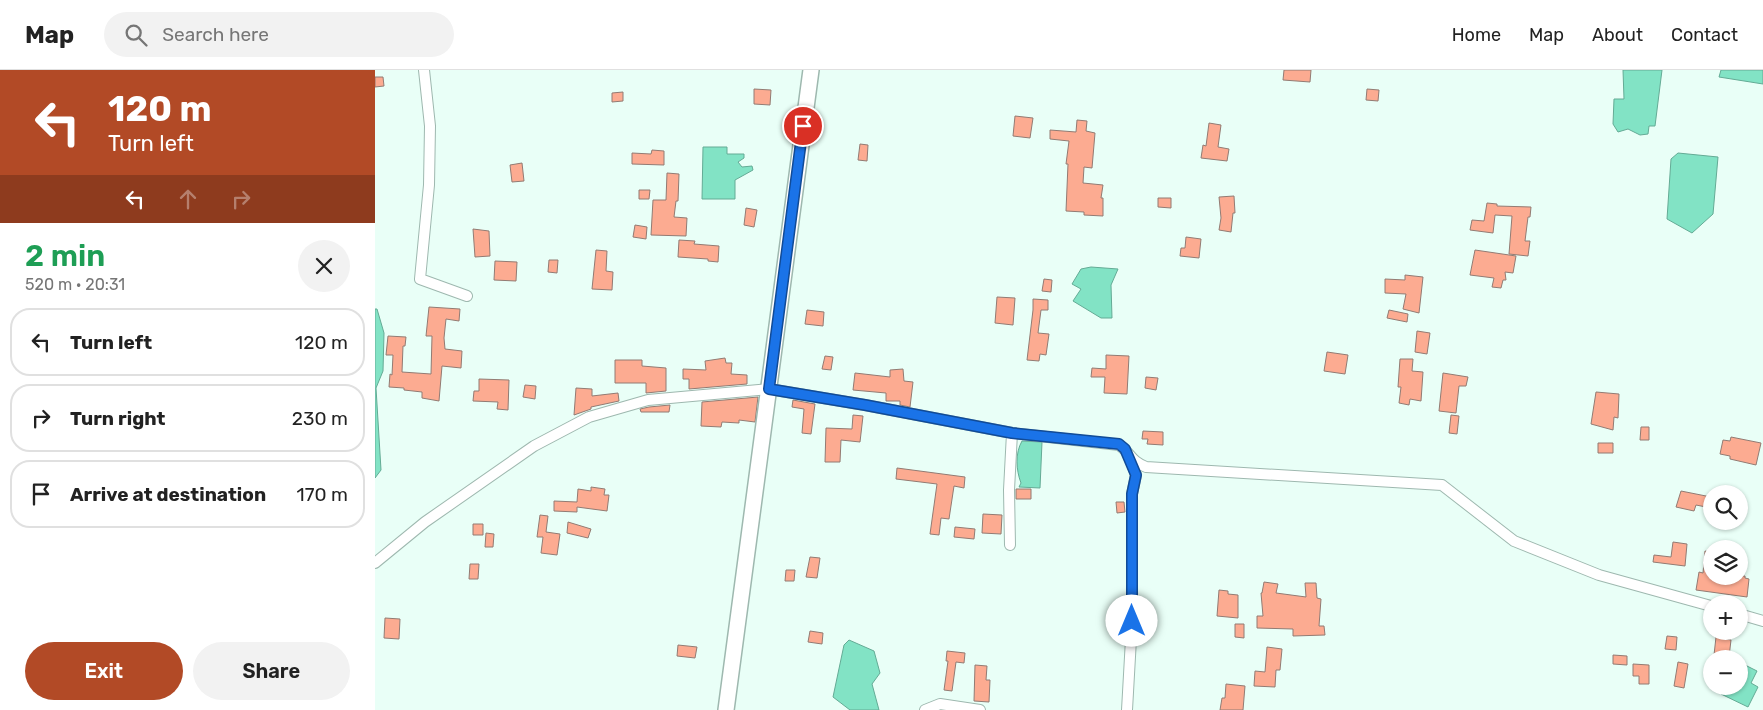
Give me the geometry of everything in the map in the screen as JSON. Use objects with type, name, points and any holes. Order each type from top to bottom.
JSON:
[{"type":"main road","points":[[726,710],[811,70]]},
{"type":"street","points":[[424,70],[430,126],[429,185],[420,279],[467,296]]},
{"type":"street","points":[[375,563],[425,522],[534,446],[589,417],[648,400],[769,389],[1012,433],[1119,444],[1136,463],[1146,467],[1442,485],[1514,542],[1599,575],[1703,604]]},
{"type":"street","points":[[1011,545],[1009,490],[1012,433]]},
{"type":"street","points":[[1127,710],[1132,621],[1132,494],[1136,475],[1130,457]]},
{"type":"street","points":[[1748,617],[1763,621]]},
{"type":"street","points":[[925,710],[940,704],[980,710]]},
{"type":"shaded area","points":[[1623,70],[1662,70],[1655,126],[1649,126],[1648,134],[1640,135],[1628,129],[1618,132],[1613,124],[1614,99],[1624,99]]},
{"type":"shaded area","points":[[1721,70],[1763,70],[1763,84],[1719,77]]},
{"type":"shaded area","points":[[703,147],[727,147],[727,154],[744,154],[744,158],[738,162],[742,167],[752,166],[753,170],[735,180],[735,199],[702,199]]},
{"type":"shaded area","points":[[1678,153],[1718,157],[1713,214],[1692,233],[1667,219],[1671,159]]},
{"type":"shaded area","points":[[1091,267],[1118,269],[1111,285],[1112,318],[1101,318],[1073,301],[1081,289],[1072,284],[1081,269]]},
{"type":"shaded area","points":[[375,309],[377,309],[384,333],[383,371],[376,388],[381,470],[375,478]]},
{"type":"shaded area","points":[[1022,441],[1042,442],[1040,488],[1019,487],[1021,483],[1017,467],[1017,456]]},
{"type":"shaded area","points":[[849,640],[874,651],[880,673],[872,684],[879,710],[850,710],[833,697],[844,645]]},
{"type":"shaded area","points":[[1748,666],[1757,671],[1751,683],[1758,687],[1748,707],[1723,695],[1748,695]]},
{"type":"building","points":[[1284,70],[1311,70],[1310,82],[1283,80]]},
{"type":"building","points":[[375,77],[383,77],[384,86],[375,87]]},
{"type":"building","points":[[754,89],[771,90],[770,105],[754,104]]},
{"type":"building","points":[[1367,89],[1379,90],[1378,101],[1366,100]]},
{"type":"building","points":[[623,92],[623,101],[612,102],[612,93]]},
{"type":"building","points":[[1015,116],[1033,118],[1030,138],[1013,136]]},
{"type":"building","points":[[1077,120],[1087,121],[1086,131],[1095,133],[1092,168],[1084,167],[1083,183],[1103,185],[1101,198],[1103,198],[1103,216],[1084,215],[1084,212],[1066,211],[1068,164],[1066,164],[1069,141],[1050,139],[1050,130],[1076,132]]},
{"type":"building","points":[[1209,123],[1221,125],[1218,147],[1229,149],[1227,161],[1201,158],[1203,145],[1206,146]]},
{"type":"building","points":[[860,144],[868,145],[867,161],[858,160]]},
{"type":"building","points":[[652,150],[664,151],[664,165],[632,164],[632,153],[651,154]]},
{"type":"building","points":[[522,163],[524,181],[512,182],[510,165]]},
{"type":"building","points":[[667,173],[679,174],[678,201],[676,201],[674,217],[687,218],[686,236],[651,235],[653,200],[666,200]]},
{"type":"building","points":[[639,190],[650,190],[649,199],[639,199]]},
{"type":"building","points":[[1234,196],[1235,213],[1233,213],[1231,232],[1219,230],[1221,218],[1219,197]]},
{"type":"building","points":[[1158,198],[1171,198],[1171,208],[1158,207]]},
{"type":"building","points":[[1487,203],[1497,204],[1497,206],[1531,207],[1525,241],[1530,241],[1528,256],[1509,254],[1512,216],[1495,215],[1493,233],[1470,230],[1472,220],[1484,221]]},
{"type":"building","points":[[746,208],[757,210],[754,227],[744,225]]},
{"type":"building","points":[[635,225],[647,227],[646,239],[633,237]]},
{"type":"building","points":[[473,229],[489,231],[490,256],[475,257]]},
{"type":"building","points":[[1186,237],[1201,239],[1199,258],[1180,256],[1181,248],[1185,248]]},
{"type":"building","points":[[679,240],[695,241],[694,244],[719,246],[718,262],[708,261],[708,259],[678,257]]},
{"type":"building","points":[[596,250],[607,251],[606,271],[613,272],[612,290],[592,289]]},
{"type":"building","points":[[1475,250],[1516,256],[1513,273],[1505,272],[1506,280],[1503,280],[1501,288],[1492,287],[1494,278],[1470,275]]},
{"type":"building","points":[[549,260],[558,260],[557,273],[548,272]]},
{"type":"building","points":[[495,261],[517,262],[516,281],[494,280]]},
{"type":"building","points":[[1405,275],[1423,277],[1419,313],[1403,309],[1406,294],[1385,293],[1385,279],[1405,280]]},
{"type":"building","points":[[1044,279],[1052,280],[1051,292],[1042,291]]},
{"type":"building","points":[[997,297],[1015,298],[1013,325],[995,323]]},
{"type":"building","points":[[1033,299],[1048,300],[1048,310],[1041,310],[1038,333],[1049,334],[1046,355],[1040,354],[1039,361],[1027,360]]},
{"type":"building","points":[[429,307],[460,309],[459,321],[446,319],[444,338],[445,349],[462,351],[461,368],[442,366],[439,401],[422,398],[422,392],[389,387],[393,355],[386,355],[388,336],[406,337],[405,346],[403,346],[402,372],[431,374],[432,336],[426,336]]},
{"type":"building","points":[[807,310],[824,312],[823,326],[805,324]]},
{"type":"building","points":[[1389,310],[1408,314],[1407,322],[1387,318]]},
{"type":"building","points":[[1417,331],[1430,333],[1427,354],[1415,352]]},
{"type":"building","points":[[1327,352],[1348,355],[1345,374],[1324,371]]},
{"type":"building","points":[[1106,355],[1129,356],[1127,394],[1104,393],[1105,377],[1091,377],[1092,368],[1106,369]]},
{"type":"building","points":[[825,356],[833,357],[831,370],[822,369]]},
{"type":"building","points":[[725,358],[726,363],[732,363],[731,374],[747,375],[747,384],[689,389],[689,379],[683,379],[683,369],[706,370],[705,361]]},
{"type":"building","points":[[1400,359],[1413,359],[1412,371],[1423,372],[1421,401],[1410,399],[1409,405],[1399,403],[1401,387],[1398,387]]},
{"type":"building","points":[[615,360],[642,360],[642,366],[666,368],[666,391],[646,393],[646,383],[615,383]]},
{"type":"building","points":[[903,369],[904,381],[913,382],[910,407],[900,405],[900,401],[886,401],[886,393],[853,390],[855,373],[890,377],[890,370]]},
{"type":"building","points":[[1443,373],[1468,377],[1466,386],[1459,386],[1456,413],[1439,411]]},
{"type":"building","points":[[1146,377],[1158,378],[1156,390],[1145,388]]},
{"type":"building","points":[[479,379],[509,380],[508,410],[497,409],[498,402],[473,401],[474,391],[479,391]]},
{"type":"building","points":[[525,385],[536,386],[535,399],[523,397]]},
{"type":"building","points":[[576,388],[592,389],[592,396],[618,393],[619,401],[591,407],[591,409],[574,415]]},
{"type":"building","points":[[1596,392],[1619,394],[1618,418],[1614,417],[1613,430],[1591,424]]},
{"type":"building","points":[[758,397],[755,422],[739,420],[739,423],[722,422],[721,427],[701,426],[702,402]]},
{"type":"building","points":[[793,400],[815,404],[811,434],[802,433],[804,409],[792,407]]},
{"type":"building","points":[[670,405],[669,412],[641,412],[640,409],[649,407]]},
{"type":"building","points":[[853,415],[863,416],[860,442],[841,440],[840,462],[825,462],[826,428],[852,429]]},
{"type":"building","points":[[1451,415],[1459,416],[1457,434],[1449,433]]},
{"type":"building","points":[[1641,427],[1649,427],[1649,440],[1640,440]]},
{"type":"building","points":[[1143,431],[1163,432],[1163,445],[1147,444],[1148,439],[1142,439]]},
{"type":"building","points":[[1731,437],[1761,443],[1756,465],[1730,459],[1730,456],[1720,454],[1723,440],[1730,441]]},
{"type":"building","points":[[1598,443],[1613,443],[1613,453],[1598,453]]},
{"type":"building","points":[[897,468],[965,477],[964,488],[954,486],[949,519],[941,518],[939,535],[930,534],[937,484],[896,479]]},
{"type":"building","points":[[591,487],[605,489],[604,495],[609,495],[607,511],[577,507],[577,512],[554,511],[554,501],[577,502],[578,489],[591,491]]},
{"type":"building","points":[[1016,489],[1031,489],[1031,499],[1016,499]]},
{"type":"building","points":[[1681,491],[1703,495],[1703,506],[1696,505],[1694,511],[1676,507]]},
{"type":"building","points":[[1116,502],[1124,502],[1125,512],[1117,513]]},
{"type":"building","points":[[983,514],[1002,515],[1001,534],[982,533]]},
{"type":"building","points":[[540,515],[548,516],[546,532],[560,534],[557,555],[541,553],[543,537],[537,537]]},
{"type":"building","points":[[568,522],[591,529],[588,538],[567,533]]},
{"type":"building","points":[[473,524],[483,524],[483,535],[473,535]]},
{"type":"building","points":[[955,527],[975,529],[974,539],[954,537]]},
{"type":"building","points":[[486,533],[494,534],[493,547],[485,547]]},
{"type":"building","points":[[1673,542],[1687,544],[1685,566],[1653,562],[1654,555],[1671,557]]},
{"type":"building","points":[[810,557],[820,558],[817,578],[806,577]]},
{"type":"building","points":[[470,564],[479,564],[478,579],[469,579]]},
{"type":"building","points":[[786,570],[795,570],[794,581],[785,581]]},
{"type":"building","points":[[1699,572],[1703,573],[1703,585],[1748,585],[1749,579],[1747,595],[1696,590]]},
{"type":"building","points":[[1264,582],[1278,584],[1276,593],[1306,597],[1305,583],[1316,583],[1317,598],[1321,599],[1319,626],[1324,626],[1325,635],[1293,636],[1293,629],[1257,628],[1257,616],[1263,616],[1261,593]]},
{"type":"building","points":[[1219,590],[1228,591],[1228,594],[1238,595],[1238,618],[1217,616]]},
{"type":"building","points":[[385,618],[400,619],[399,639],[384,638]]},
{"type":"building","points":[[1235,624],[1244,624],[1244,638],[1235,637]]},
{"type":"building","points":[[810,631],[823,633],[822,644],[808,642]]},
{"type":"building","points":[[1667,636],[1677,637],[1676,650],[1665,649]]},
{"type":"building","points":[[1716,640],[1731,640],[1730,650],[1715,650]]},
{"type":"building","points":[[678,645],[697,647],[695,658],[677,656]]},
{"type":"building","points":[[1267,647],[1282,649],[1280,670],[1276,670],[1275,687],[1254,686],[1255,671],[1265,672]]},
{"type":"building","points":[[947,651],[965,653],[964,663],[956,662],[952,691],[944,690],[948,661],[946,661]]},
{"type":"building","points":[[1613,655],[1627,656],[1627,665],[1613,664]]},
{"type":"building","points":[[1678,662],[1688,664],[1684,688],[1674,686]]},
{"type":"building","points":[[1633,664],[1649,665],[1649,684],[1639,684],[1639,676],[1633,676]]},
{"type":"building","points":[[975,665],[987,666],[986,680],[990,680],[989,702],[974,701]]},
{"type":"building","points":[[1226,684],[1245,686],[1243,710],[1220,710],[1222,698],[1225,698]]},
{"type":"route","points":[[803,126],[769,389],[1012,433],[1119,444],[1130,457],[1136,475],[1132,494],[1132,621]]}]
